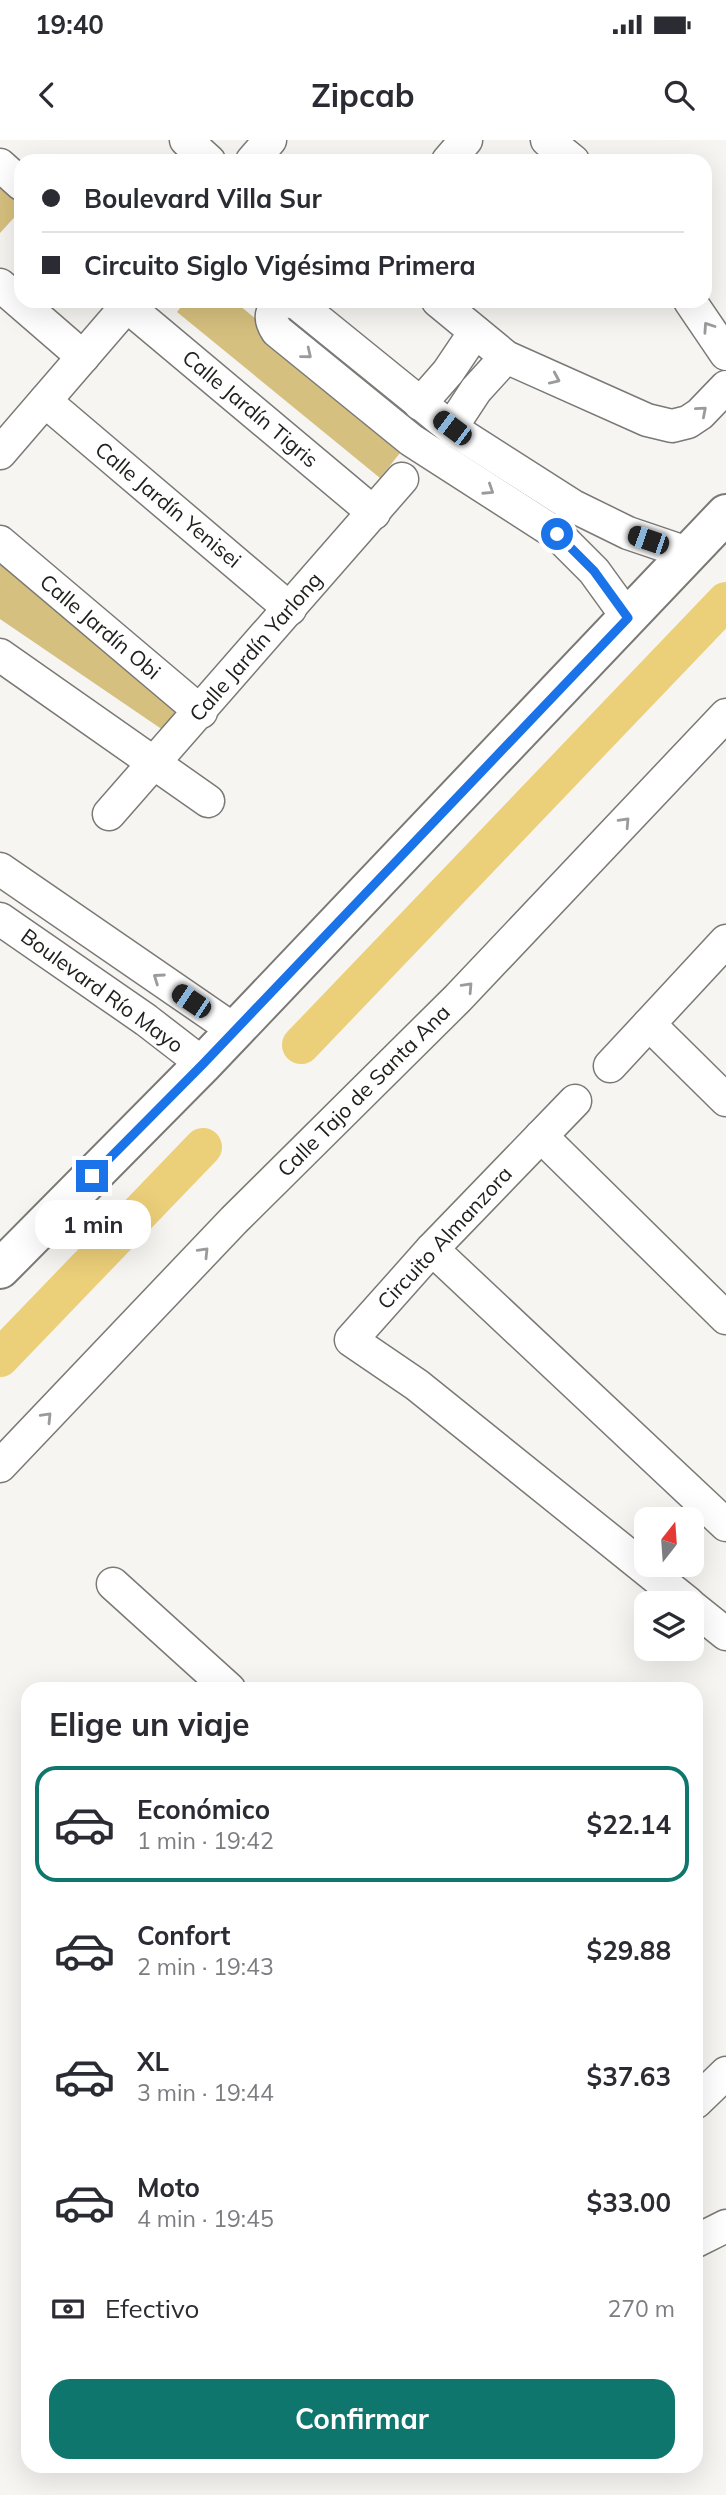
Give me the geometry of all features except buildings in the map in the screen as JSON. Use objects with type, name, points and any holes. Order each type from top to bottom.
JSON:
[{"type":"main road","points":[[0,1269],[203,1064],[726,514]]},
{"type":"street","points":[[186,140],[201,154]]},
{"type":"street","points":[[258,154],[270,140]]},
{"type":"street","points":[[454,154],[466,140]]},
{"type":"street","points":[[547,140],[564,154]]},
{"type":"street","points":[[0,165],[14,178]]},
{"type":"street","points":[[0,285],[14,297]]},
{"type":"street","points":[[27,308],[83,356]]},
{"type":"street","points":[[0,453],[125,308]]},
{"type":"street","name":"Calle Jardín Tigris","points":[[135,308],[374,513]]},
{"type":"street","points":[[274,308],[271,322],[277,331],[411,440],[557,534],[594,571],[628,618]]},
{"type":"street","points":[[303,308],[452,428],[573,506],[628,533],[687,554]]},
{"type":"street","points":[[446,308],[506,357],[646,420],[672,426],[688,422],[700,414],[726,387]]},
{"type":"street","points":[[695,308],[726,354]]},
{"type":"street","points":[[421,404],[448,372],[475,332]]},
{"type":"street","points":[[452,428],[476,390],[506,357]]},
{"type":"street","name":"Calle Jardín Yenisei","points":[[45,401],[290,610]]},
{"type":"street","name":"Calle Jardín Yarlong","points":[[109,814],[402,479]]},
{"type":"street","points":[[557,534],[573,506]]},
{"type":"street","name":"Calle Jardín Obi","points":[[0,542],[201,712]]},
{"type":"street","points":[[0,655],[208,801]]},
{"type":"street","name":"Calle Tajo de Santa Ana","points":[[0,1466],[234,1220],[458,998],[726,715]]},
{"type":"street","name":"Boulevard Río Mayo","points":[[0,869],[234,1030]]},
{"type":"street","name":"Boulevard Río Mayo","points":[[0,919],[146,1020],[203,1064]]},
{"type":"street","points":[[610,1066],[726,941]]},
{"type":"street","points":[[649,1024],[726,1100]]},
{"type":"street","name":"Circuito Almanzora","points":[[575,1101],[432,1249],[351,1340],[417,1385],[674,1591]]},
{"type":"street","points":[[541,1136],[726,1318]]},
{"type":"street","points":[[432,1249],[726,1525]]},
{"type":"street","points":[[113,1584],[221,1682]]},
{"type":"street","points":[[704,1616],[726,1634]]},
{"type":"street","points":[[703,2095],[726,2073]]},
{"type":"street","points":[[703,2238],[726,2227]]},
{"type":"shaded area","points":[[0,181],[14,194],[14,218],[0,233]]},
{"type":"shaded area","points":[[180,308],[243,308],[408,443],[380,478],[177,312]]},
{"type":"shaded area","points":[[0,557],[182,709],[163,730],[0,619]]},
{"type":"waterway","points":[[301,1045],[726,601]]},
{"type":"waterway","points":[[0,1358],[203,1147]]},
{"type":"route","points":[[92,1176],[203,1064],[628,618],[594,571],[557,534]]}]
